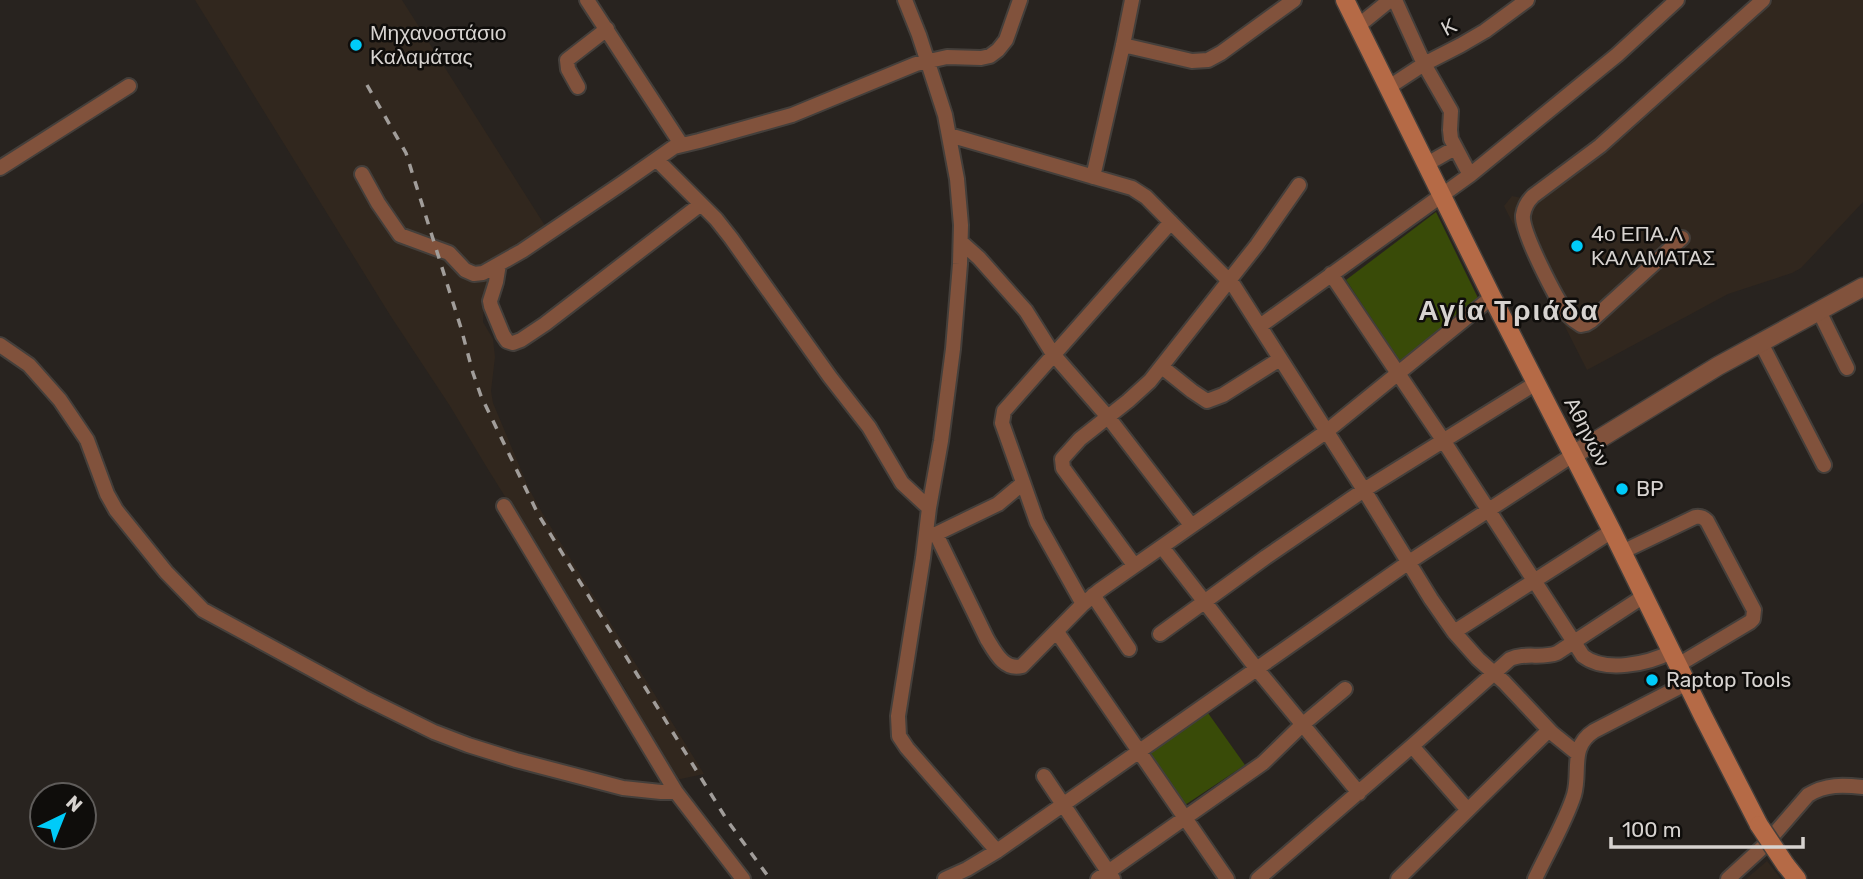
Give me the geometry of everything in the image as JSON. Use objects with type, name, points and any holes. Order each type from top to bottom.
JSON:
[{"type":"main road","name":"Αθηνών","points":[[1345,0],[1492,298],[1759,825],[1797,879]]},
{"type":"street","points":[[587,0],[681,144]]},
{"type":"street","points":[[905,0],[937,87],[949,135],[957,179],[961,242],[953,349],[929,508],[931,534],[898,716],[899,736],[997,850]]},
{"type":"street","points":[[362,174],[400,235],[449,253],[461,267],[474,274],[483,273],[681,144],[779,119],[853,91],[891,73],[928,61],[953,57],[981,58],[994,54],[1006,40],[1020,0]]},
{"type":"street","points":[[1093,177],[1132,0]]},
{"type":"street","points":[[1124,46],[1192,61],[1208,60],[1221,54],[1294,0]]},
{"type":"street","points":[[1358,26],[1390,0]]},
{"type":"street","points":[[1395,0],[1424,64],[1451,111],[1450,131],[1455,148],[1470,175]]},
{"type":"street","name":"Κ","points":[[1389,87],[1424,64],[1485,32],[1527,0]]},
{"type":"street","points":[[1260,326],[1470,175],[1617,55],[1676,0]]},
{"type":"street","points":[[1682,238],[1591,321],[1581,325],[1567,313],[1550,283],[1523,217],[1533,196],[1600,146],[1763,0]]},
{"type":"street","points":[[578,87],[568,69],[567,60],[607,29]]},
{"type":"street","points":[[0,169],[130,86]]},
{"type":"street","points":[[949,135],[1137,190],[1171,222],[1230,281],[1454,632],[1549,730],[1578,754]]},
{"type":"street","points":[[1427,164],[1455,148]]},
{"type":"street","points":[[657,160],[716,219],[746,257],[814,356],[869,428],[902,483],[929,508]]},
{"type":"street","points":[[1134,565],[1061,464],[1064,455],[1144,387],[1162,367],[1265,235],[1299,186]]},
{"type":"street","points":[[499,264],[490,301],[503,335],[507,341],[513,343],[545,324],[701,204]]},
{"type":"street","points":[[1129,649],[1088,600],[1037,522],[1022,484],[1002,417],[1004,411],[1053,354],[1171,222]]},
{"type":"street","points":[[961,242],[979,258],[1026,311],[1053,354],[1108,417],[1191,525]]},
{"type":"street","points":[[1331,274],[1535,580],[1573,643],[1587,659],[1608,666],[1674,659],[1754,619],[1754,610],[1704,518],[1695,517],[1622,552]]},
{"type":"street","points":[[945,879],[997,850],[1409,562],[1573,455],[1707,373],[1863,287]]},
{"type":"street","points":[[931,534],[987,639],[1002,661],[1014,667],[1022,666],[1088,600],[1327,431],[1492,298]]},
{"type":"street","points":[[1819,311],[1847,368]]},
{"type":"street","points":[[1760,343],[1824,465]]},
{"type":"street","points":[[0,345],[29,365],[60,400],[87,440],[107,494],[116,510],[159,564],[203,610],[395,713],[468,745],[623,788],[676,792]]},
{"type":"street","points":[[1162,367],[1199,397],[1208,401],[1223,395],[1280,359]]},
{"type":"street","points":[[1160,634],[1364,490],[1536,383]]},
{"type":"street","points":[[931,534],[993,507],[1022,484]]},
{"type":"street","points":[[504,506],[676,792],[743,879]]},
{"type":"street","points":[[1454,632],[1612,531]]},
{"type":"street","points":[[1161,547],[1359,793]]},
{"type":"street","points":[[1258,879],[1513,657],[1548,656],[1558,653],[1644,596]]},
{"type":"street","points":[[1057,632],[1227,879]]},
{"type":"street","points":[[1535,879],[1574,795],[1582,741],[1591,733],[1687,683]]},
{"type":"street","points":[[1044,776],[1106,877],[1185,817],[1263,763],[1345,689]]},
{"type":"street","points":[[1398,879],[1549,730]]},
{"type":"street","points":[[1412,747],[1467,809]]},
{"type":"street","points":[[1728,879],[1763,847],[1808,796],[1834,785],[1863,787]]},
{"type":"shaded area","name":"Μηχανοστάσιο Καλαμάτας","points":[[195,0],[402,0],[549,232],[494,268],[484,305],[483,322],[493,339],[493,403],[529,489],[544,516],[704,774],[676,780],[624,687]]},
{"type":"shaded area","points":[[1773,0],[1863,0],[1863,202],[1801,268],[1728,294],[1587,370],[1504,206],[1512,196],[1538,201],[1583,169],[1633,129]]},
{"type":"shaded area","points":[[1767,861],[1781,879],[1746,879]]},
{"type":"green space","points":[[1436,212],[1479,300],[1401,363],[1346,280]]},
{"type":"green space","points":[[1208,713],[1245,765],[1185,805],[1149,753]]},
{"type":"railway","points":[[367,85],[406,153],[481,396],[538,514],[727,820],[770,879]]},
{"type":"place","name":"Μηχανοστάσιο Καλαμάτας","points":[[356,45]]},
{"type":"place","name":"4ο ΕΠΑ.Λ ΚΑΛΑΜΑΤΑΣ","points":[[1577,246]]},
{"type":"place","name":"BP","points":[[1622,489]]},
{"type":"place","name":"Raptop Tools","points":[[1652,680]]},
{"type":"district","name":"Αγία Τριάδα","points":[[1509,310]]}]
